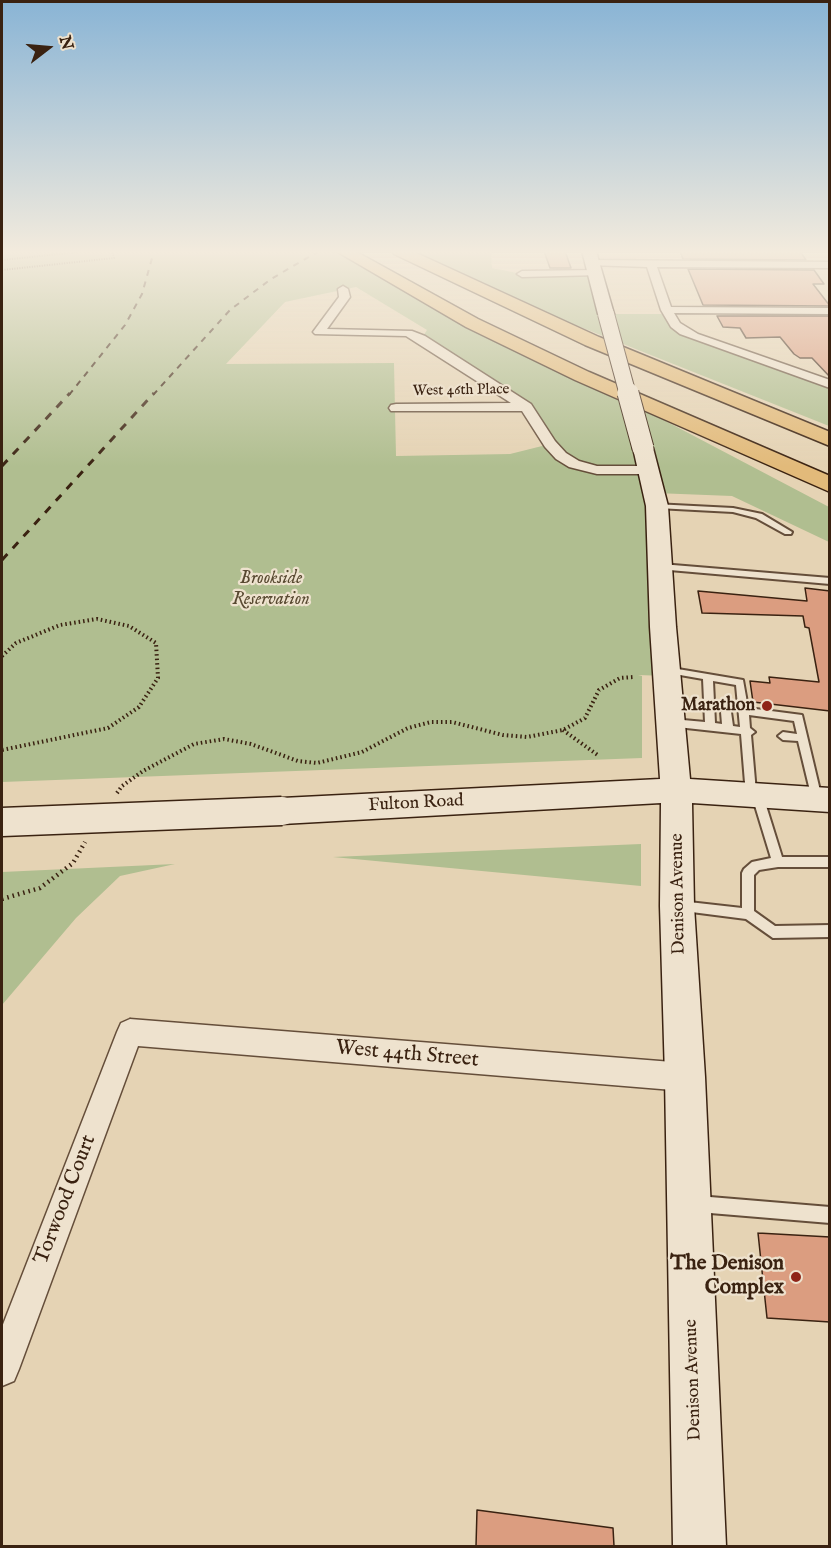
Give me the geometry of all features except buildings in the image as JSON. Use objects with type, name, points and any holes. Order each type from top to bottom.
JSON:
[{"type":"highway","points":[[472,323],[582,376],[830,485]]},
{"type":"highway","points":[[509,323],[590,361],[819,460]]},
{"type":"highway","points":[[555,323],[830,440]]},
{"type":"highway","points":[[571,323],[830,426]]},
{"type":"highway","points":[[582,376],[830,507]]},
{"type":"main road","name":"Denison Avenue","points":[[609,323],[657,506],[666,670],[676,790],[676,906],[685,1077],[700,1546]]},
{"type":"main road","name":"Fulton Road","points":[[2,822],[282,811],[676,790],[823,800]]},
{"type":"street","points":[[326,323],[319,332],[408,333],[421,339],[526,407],[550,444],[561,456],[574,464],[597,470],[649,470]]},
{"type":"street","points":[[674,323],[694,337],[823,379],[830,384]]},
{"type":"street","name":"West 46th Place","points":[[396,408],[526,407]]},
{"type":"street","name":"West 44th Street","points":[[130,1032],[685,1077]]},
{"type":"street","name":"Torwood Court","points":[[2,1369],[130,1032]]},
{"type":"lane","points":[[657,506],[733,510],[759,516],[788,532]]},
{"type":"lane","points":[[661,567],[830,581]]},
{"type":"lane","points":[[666,670],[740,682],[754,795],[778,862]]},
{"type":"lane","points":[[708,676],[710,726]]},
{"type":"lane","points":[[722,679],[724,690]]},
{"type":"lane","points":[[744,711],[798,718],[802,738],[823,800]]},
{"type":"lane","points":[[726,712],[728,729]]},
{"type":"lane","points":[[671,723],[747,731]]},
{"type":"lane","points":[[783,736],[802,738]]},
{"type":"lane","points":[[748,914],[748,873],[756,865],[778,862],[830,862]]},
{"type":"lane","points":[[676,906],[748,914],[773,932],[830,932]]},
{"type":"lane","points":[[688,1204],[830,1215]]},
{"type":"path","points":[[2,656],[16,644],[60,625],[97,619],[129,626],[156,643],[158,678],[139,707],[108,728],[2,750]]},
{"type":"path","points":[[116,794],[143,771],[194,744],[224,739],[251,744],[298,761],[317,763],[362,752],[408,728],[431,722],[452,722],[503,735],[527,737],[563,730],[585,718],[599,690],[620,678],[633,677]]},
{"type":"path","points":[[563,730],[599,756]]},
{"type":"path","points":[[2,899],[40,888],[73,864],[82,851],[89,832]]},
{"type":"green space","name":"Brookside Reservation","points":[[2,323],[265,323],[226,364],[394,363],[396,456],[510,454],[550,444],[526,407],[421,339],[427,330],[416,323],[480,323],[829,507],[829,542],[732,496],[655,493],[667,676],[638,675],[642,676],[642,758],[2,782]]},
{"type":"green space","points":[[571,323],[674,323],[829,384],[829,426]]},
{"type":"green space","points":[[641,844],[641,886],[333,857]]},
{"type":"green space","points":[[175,864],[120,876],[76,918],[2,1005],[2,872]]},
{"type":"railway","points":[[69,395],[126,323]]},
{"type":"railway","points":[[153,395],[218,323]]},
{"type":"railway","points":[[2,466],[70,393]]},
{"type":"railway","points":[[2,560],[154,393]]},
{"type":"place","name":"Marathon","points":[[767,706]]},
{"type":"place","name":"The Denison Complex","points":[[796,1277]]}]
